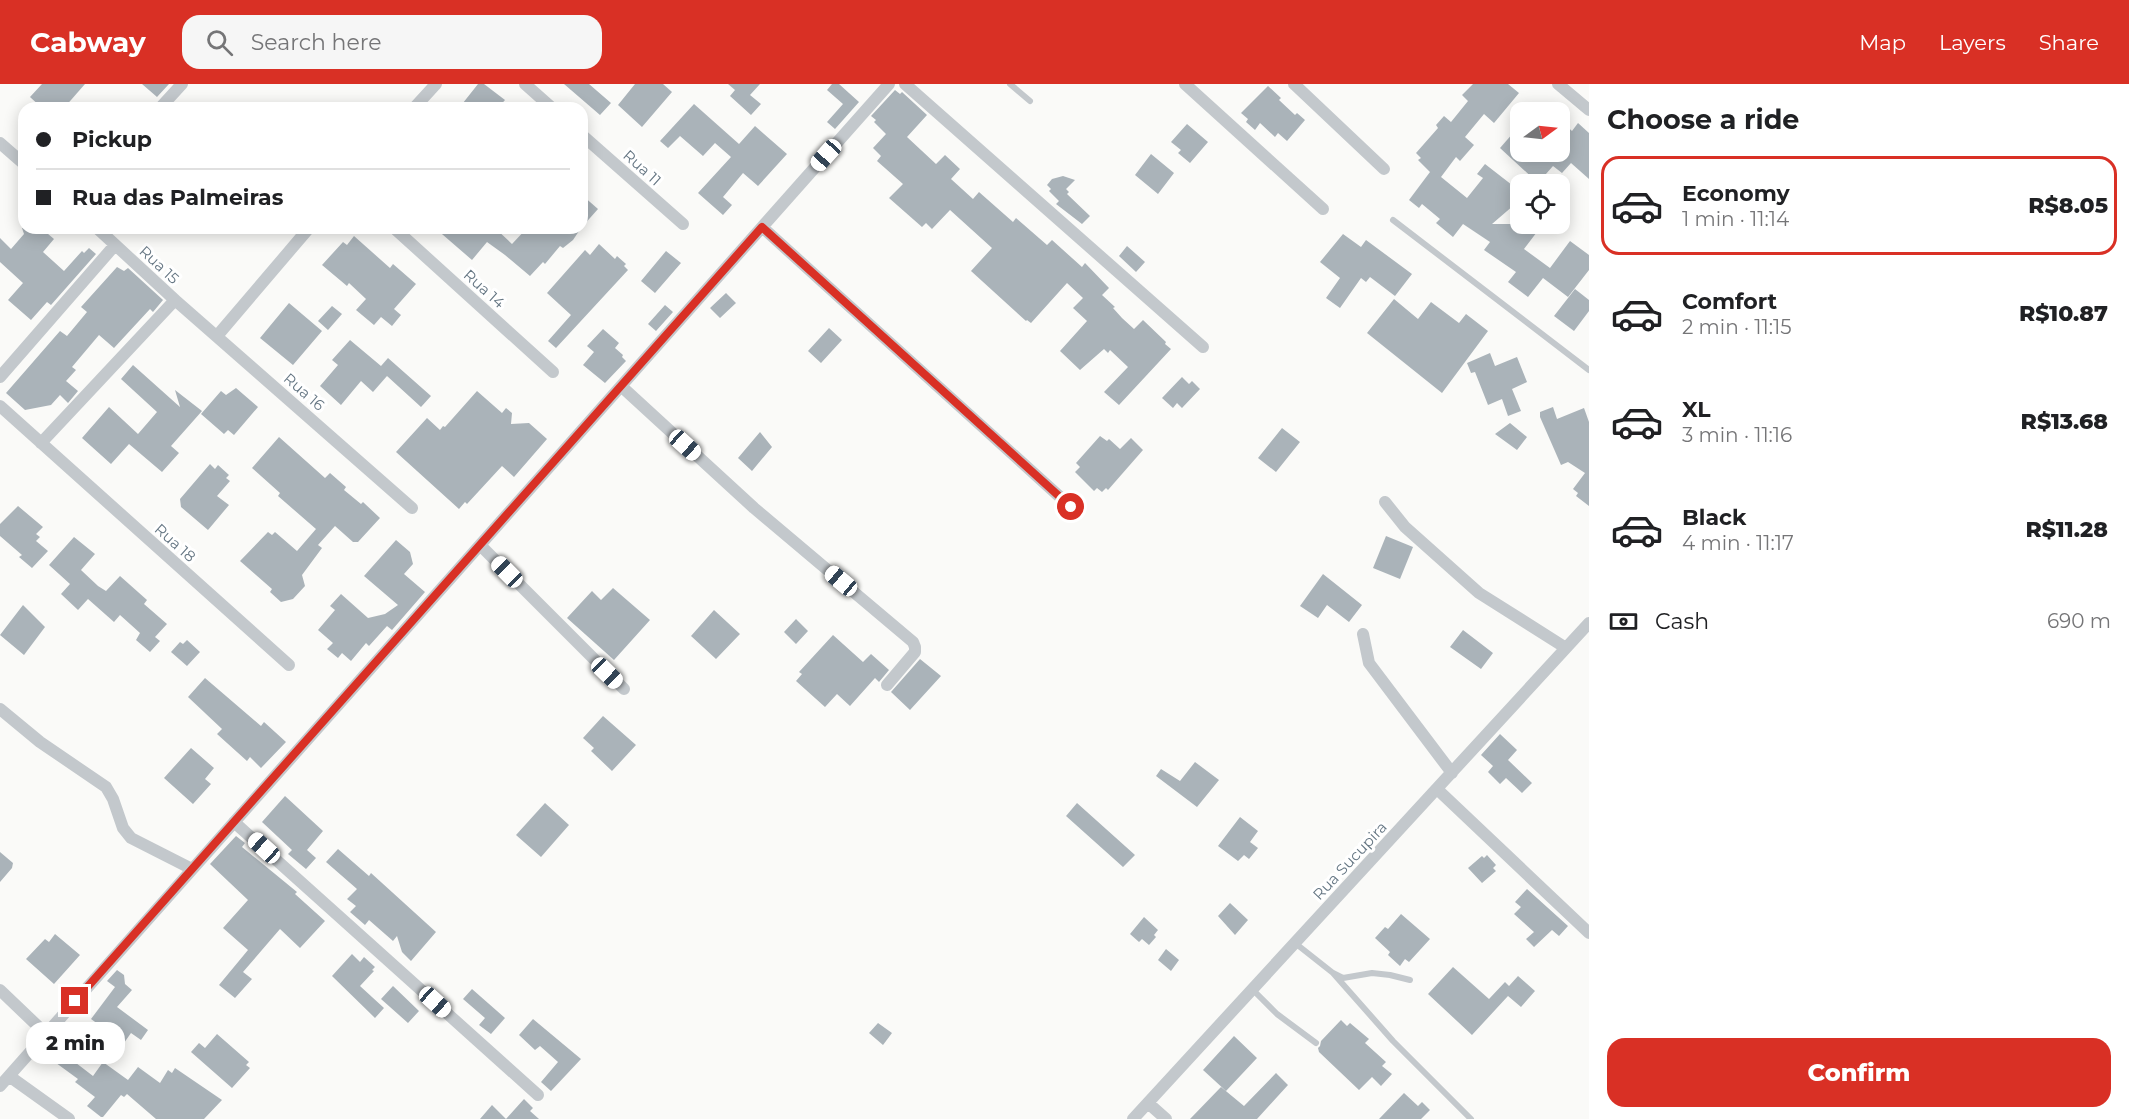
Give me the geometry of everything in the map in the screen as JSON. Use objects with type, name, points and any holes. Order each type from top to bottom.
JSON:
[{"type":"street","points":[[166,102],[182,84]]},
{"type":"street","points":[[420,102],[436,84]]},
{"type":"street","points":[[525,84],[545,102]]},
{"type":"street","points":[[0,1086],[889,84]]},
{"type":"street","points":[[905,84],[1203,348]]},
{"type":"street","points":[[1185,84],[1323,209]]},
{"type":"street","points":[[1294,84],[1384,169]]},
{"type":"street","points":[[1558,84],[1589,110]]},
{"type":"street","name":"Rua 11","points":[[588,140],[682,224]]},
{"type":"street","points":[[0,143],[18,159]]},
{"type":"street","points":[[762,227],[1071,507]]},
{"type":"street","name":"Rua 15","points":[[103,234],[175,300]]},
{"type":"street","points":[[218,336],[304,234]]},
{"type":"street","name":"Rua 14","points":[[401,234],[553,372]]},
{"type":"street","points":[[0,377],[115,245]]},
{"type":"street","points":[[41,443],[175,300]]},
{"type":"street","name":"Rua 16","points":[[175,300],[412,508]]},
{"type":"street","points":[[621,386],[754,508],[913,642],[915,652],[887,685]]},
{"type":"street","name":"Rua 18","points":[[0,406],[289,665]]},
{"type":"street","points":[[1385,502],[1405,526],[1479,593],[1566,648]]},
{"type":"street","points":[[480,545],[624,689]]},
{"type":"street","name":"Rua Sucupira","points":[[1133,1119],[1589,623]]},
{"type":"street","points":[[1363,634],[1373,669],[1452,773]]},
{"type":"street","points":[[0,709],[40,741],[106,787],[113,799],[123,828],[130,838],[192,869]]},
{"type":"street","points":[[1437,789],[1589,933]]},
{"type":"street","points":[[234,822],[538,1095]]},
{"type":"street","points":[[0,990],[46,1034]]},
{"type":"street","points":[[9,1076],[69,1119]]},
{"type":"street","points":[[1148,1103],[1166,1119]]},
{"type":"lane","points":[[1010,84],[1030,101]]},
{"type":"lane","points":[[1393,220],[1589,370]]},
{"type":"lane","points":[[1295,943],[1333,973],[1393,1041],[1471,1119]]},
{"type":"lane","points":[[1333,973],[1343,978],[1372,974],[1390,975],[1410,980]]},
{"type":"lane","points":[[1252,989],[1277,1014],[1316,1043]]},
{"type":"building","points":[[42,84],[85,84],[69,102],[35,102],[30,97]]},
{"type":"building","points":[[142,84],[169,84],[157,97]]},
{"type":"building","points":[[478,84],[484,84],[505,100],[503,102],[464,102]]},
{"type":"building","points":[[564,84],[589,84],[611,103],[600,115],[588,105],[588,102],[585,102]]},
{"type":"building","points":[[635,84],[663,84],[672,92],[642,127],[618,105]]},
{"type":"building","points":[[728,84],[760,84],[750,95],[761,104],[751,115],[730,96],[735,90]]},
{"type":"building","points":[[832,84],[839,84],[859,102],[835,129],[827,122],[843,104],[827,90]]},
{"type":"building","points":[[1473,84],[1508,84],[1519,93],[1494,123],[1484,114],[1465,137],[1474,145],[1460,161],[1456,157],[1441,177],[1467,198],[1483,178],[1477,174],[1485,164],[1510,183],[1510,208],[1492,224],[1510,224],[1510,234],[1535,234],[1524,249],[1550,268],[1570,241],[1589,255],[1589,270],[1568,297],[1543,278],[1528,297],[1508,282],[1516,272],[1484,250],[1490,242],[1463,224],[1453,237],[1436,223],[1440,219],[1422,204],[1419,208],[1409,200],[1430,172],[1418,160],[1421,158],[1416,153],[1438,128],[1436,125],[1444,116],[1451,122],[1468,101],[1462,95]]},
{"type":"building","points":[[1268,86],[1295,115],[1297,113],[1305,120],[1287,141],[1278,133],[1275,137],[1260,123],[1255,130],[1246,122],[1248,119],[1241,113]]},
{"type":"building","points":[[895,90],[900,94],[902,92],[927,115],[907,137],[936,164],[945,155],[960,169],[951,179],[973,199],[979,192],[1013,222],[1016,218],[1047,245],[1052,240],[1082,267],[1085,263],[1109,288],[1102,295],[1115,307],[1113,308],[1122,318],[1134,329],[1143,320],[1171,349],[1119,405],[1104,392],[1128,367],[1110,350],[1108,353],[1104,349],[1080,370],[1060,351],[1087,321],[1073,308],[1083,298],[1067,283],[1031,323],[1026,321],[971,271],[992,248],[950,210],[932,229],[926,223],[922,227],[889,198],[903,184],[877,161],[881,156],[873,148],[886,134],[871,116]]},
{"type":"building","points":[[694,104],[739,144],[755,126],[787,154],[758,186],[743,173],[723,197],[732,205],[723,215],[698,193],[731,157],[715,143],[703,156],[680,136],[668,148],[660,141]]},
{"type":"building","points":[[1578,123],[1589,133],[1589,179],[1571,163],[1562,173],[1553,166],[1546,174],[1528,174],[1515,162],[1570,162],[1570,129],[1572,131]]},
{"type":"building","points":[[1187,124],[1208,142],[1190,163],[1178,153],[1181,150],[1171,142]]},
{"type":"building","points":[[1510,137],[1510,157],[1500,148]]},
{"type":"building","points":[[1151,154],[1174,173],[1158,194],[1135,175]]},
{"type":"building","points":[[1063,176],[1075,180],[1066,189],[1069,192],[1067,194],[1090,216],[1082,224],[1056,204],[1059,201],[1049,191],[1051,189],[1047,185],[1052,179]]},
{"type":"building","points":[[588,200],[598,209],[588,220]]},
{"type":"building","points":[[24,234],[48,234],[54,239],[43,252],[64,271],[82,251],[84,253],[89,248],[96,254],[51,305],[47,302],[31,320],[8,300],[23,283],[0,262],[0,238],[11,249]]},
{"type":"building","points":[[442,234],[501,234],[512,244],[521,234],[577,234],[563,248],[560,246],[545,264],[543,262],[530,276],[487,242],[472,260]]},
{"type":"building","points":[[1343,234],[1361,247],[1366,240],[1412,274],[1395,296],[1370,277],[1366,282],[1361,278],[1340,308],[1326,298],[1340,278],[1320,262]]},
{"type":"building","points":[[354,236],[390,268],[393,264],[416,284],[394,309],[401,315],[392,326],[381,317],[374,325],[356,310],[366,299],[349,283],[347,286],[322,265],[343,242],[347,245]]},
{"type":"building","points":[[599,244],[615,259],[617,256],[626,264],[624,266],[628,270],[556,348],[548,341],[571,315],[547,293],[585,250],[590,255]]},
{"type":"building","points":[[1127,246],[1145,262],[1136,272],[1119,256]]},
{"type":"building","points":[[666,251],[681,263],[655,293],[641,281]]},
{"type":"building","points":[[117,267],[124,271],[128,268],[163,300],[153,312],[150,309],[114,348],[99,335],[72,367],[76,370],[66,381],[78,391],[68,403],[60,395],[51,405],[25,410],[6,393],[60,331],[67,336],[87,312],[81,307]]},
{"type":"building","points":[[1575,289],[1589,300],[1589,311],[1574,331],[1554,316]]},
{"type":"building","points":[[726,293],[736,303],[720,318],[710,308]]},
{"type":"building","points":[[1394,299],[1418,319],[1431,302],[1459,323],[1466,314],[1488,331],[1442,393],[1367,333]]},
{"type":"building","points":[[289,303],[322,331],[293,365],[260,338]]},
{"type":"building","points":[[665,305],[673,312],[656,331],[648,324]]},
{"type":"building","points":[[332,306],[342,314],[328,330],[318,321]]},
{"type":"building","points":[[829,328],[842,340],[821,363],[808,351]]},
{"type":"building","points":[[603,329],[619,343],[615,348],[626,361],[605,383],[583,365],[594,352],[587,346]]},
{"type":"building","points":[[350,340],[381,366],[388,358],[431,396],[421,407],[387,376],[373,392],[361,381],[341,405],[320,386],[338,365],[332,360]]},
{"type":"building","points":[[1490,353],[1495,366],[1517,357],[1527,382],[1512,389],[1521,411],[1508,416],[1502,399],[1488,405],[1475,372],[1471,373],[1467,363]]},
{"type":"building","points":[[133,365],[180,407],[175,390],[202,411],[171,446],[179,453],[162,472],[129,444],[111,464],[82,438],[109,407],[138,434],[157,412],[121,379]]},
{"type":"building","points":[[1182,377],[1189,384],[1192,381],[1200,389],[1182,408],[1177,403],[1173,408],[1162,398]]},
{"type":"building","points":[[236,388],[258,407],[234,435],[228,430],[224,434],[201,414],[221,391],[226,395]]},
{"type":"building","points":[[477,391],[502,413],[506,408],[512,413],[511,424],[529,423],[547,439],[514,477],[502,466],[467,504],[465,502],[459,509],[396,452],[427,418],[440,430],[443,426],[445,427]]},
{"type":"building","points":[[1553,407],[1557,419],[1584,408],[1589,422],[1589,506],[1576,496],[1578,493],[1573,489],[1585,473],[1568,462],[1561,465],[1540,417],[1540,412]]},
{"type":"building","points":[[1510,423],[1527,437],[1517,450],[1495,434]]},
{"type":"building","points":[[1282,428],[1300,442],[1276,472],[1258,458]]},
{"type":"building","points":[[760,432],[772,447],[752,471],[738,458]]},
{"type":"building","points":[[1100,436],[1107,441],[1109,439],[1120,449],[1131,438],[1143,450],[1108,490],[1106,488],[1102,492],[1097,488],[1094,491],[1075,472],[1080,467],[1076,463]]},
{"type":"building","points":[[279,437],[325,478],[330,473],[346,487],[344,490],[361,504],[363,502],[380,518],[358,542],[353,542],[335,526],[318,545],[322,548],[302,575],[305,586],[293,599],[281,602],[270,592],[272,589],[240,561],[268,532],[272,535],[275,532],[297,551],[316,529],[278,496],[280,493],[252,468]]},
{"type":"building","points":[[210,464],[215,469],[218,465],[229,475],[226,478],[230,481],[217,496],[229,505],[208,530],[181,507],[180,499]]},
{"type":"building","points":[[18,506],[43,527],[36,534],[40,537],[36,541],[48,551],[32,568],[19,557],[22,555],[0,536],[0,524]]},
{"type":"building","points":[[1386,536],[1413,547],[1400,579],[1373,568]]},
{"type":"building","points":[[74,537],[95,554],[81,570],[98,586],[106,591],[120,576],[147,600],[144,604],[167,624],[155,637],[160,641],[150,652],[136,640],[140,633],[120,615],[114,622],[88,599],[78,610],[61,594],[70,584],[49,565]]},
{"type":"building","points":[[396,540],[410,552],[413,564],[404,574],[425,592],[392,630],[387,626],[369,646],[366,643],[351,661],[342,653],[338,658],[327,649],[333,643],[318,630],[335,610],[330,606],[341,594],[368,618],[385,614],[398,605],[364,576]]},
{"type":"building","points":[[1323,574],[1362,605],[1349,622],[1327,605],[1318,618],[1300,606]]},
{"type":"building","points":[[613,588],[650,620],[614,660],[567,618],[592,591],[601,600]]},
{"type":"building","points":[[23,605],[45,627],[24,655],[0,635]]},
{"type":"building","points":[[714,610],[740,634],[716,659],[691,636]]},
{"type":"building","points":[[796,619],[808,631],[796,644],[784,632]]},
{"type":"building","points":[[1463,630],[1493,653],[1481,669],[1450,647]]},
{"type":"building","points":[[833,635],[863,662],[871,654],[889,670],[879,682],[875,678],[850,706],[837,694],[825,707],[796,681],[802,674],[799,672]]},
{"type":"building","points":[[187,640],[200,652],[187,666],[171,652],[180,642],[183,644]]},
{"type":"building","points":[[920,659],[941,676],[910,710],[891,692]]},
{"type":"building","points":[[205,678],[261,726],[264,722],[286,742],[261,768],[250,757],[247,761],[217,734],[222,729],[188,697]]},
{"type":"building","points":[[603,716],[636,745],[612,771],[591,751],[594,748],[583,738]]},
{"type":"building","points":[[1500,734],[1517,750],[1508,760],[1532,783],[1522,793],[1506,778],[1500,784],[1488,772],[1493,766],[1481,755]]},
{"type":"building","points":[[191,748],[214,768],[205,779],[211,784],[193,804],[164,778]]},
{"type":"building","points":[[1195,762],[1219,780],[1197,807],[1156,776],[1161,769],[1180,781]]},
{"type":"building","points":[[285,796],[323,831],[307,850],[316,858],[306,869],[288,854],[292,850],[262,822]]},
{"type":"building","points":[[545,803],[569,825],[541,857],[516,835]]},
{"type":"building","points":[[1077,803],[1135,855],[1123,867],[1066,816]]},
{"type":"building","points":[[1240,817],[1258,831],[1250,842],[1258,848],[1249,859],[1244,855],[1238,861],[1218,846]]},
{"type":"building","points":[[236,836],[245,843],[242,847],[297,892],[295,894],[325,921],[300,948],[280,929],[243,972],[252,979],[235,998],[219,985],[248,950],[223,928],[248,900],[210,864]]},
{"type":"building","points":[[338,849],[369,876],[371,873],[436,932],[411,961],[402,952],[397,936],[393,941],[369,920],[365,925],[350,912],[356,906],[347,899],[357,889],[326,862]]},
{"type":"building","points":[[0,852],[13,863],[12,868],[0,882]]},
{"type":"building","points":[[1487,855],[1496,865],[1493,868],[1496,871],[1482,883],[1468,868],[1482,856],[1484,858]]},
{"type":"building","points":[[1527,889],[1568,926],[1559,936],[1552,930],[1534,947],[1526,939],[1534,932],[1514,914],[1521,907],[1515,902]]},
{"type":"building","points":[[1230,903],[1248,920],[1235,935],[1218,916]]},
{"type":"building","points":[[1401,914],[1430,939],[1409,962],[1405,959],[1400,966],[1388,955],[1390,952],[1375,938],[1385,927],[1388,929]]},
{"type":"building","points":[[1144,917],[1158,930],[1154,935],[1156,937],[1149,945],[1142,939],[1139,942],[1130,934]]},
{"type":"building","points":[[55,934],[80,955],[54,984],[26,959],[45,939],[49,942]]},
{"type":"building","points":[[1166,949],[1179,960],[1171,971],[1158,960]]},
{"type":"building","points":[[352,954],[360,962],[364,957],[375,967],[360,986],[384,1008],[375,1018],[332,976]]},
{"type":"building","points":[[1453,967],[1489,999],[1505,982],[1509,986],[1518,976],[1535,991],[1521,1007],[1508,996],[1472,1035],[1428,994]]},
{"type":"building","points":[[117,970],[124,975],[125,984],[132,990],[117,1007],[148,1030],[141,1040],[131,1033],[124,1043],[91,1019],[115,987],[107,981]]},
{"type":"building","points":[[393,986],[419,1011],[408,1023],[381,999]]},
{"type":"building","points":[[472,989],[505,1018],[491,1034],[479,1025],[485,1018],[463,999]]},
{"type":"building","points":[[533,1019],[581,1059],[551,1091],[541,1082],[558,1062],[540,1046],[535,1050],[519,1035]]},
{"type":"building","points":[[1341,1020],[1347,1026],[1350,1023],[1369,1039],[1365,1043],[1386,1062],[1382,1066],[1392,1074],[1381,1086],[1372,1077],[1359,1090],[1319,1052],[1321,1041]]},
{"type":"building","points":[[878,1023],[892,1033],[883,1045],[869,1033]]},
{"type":"building","points":[[217,1034],[249,1062],[246,1065],[250,1068],[232,1088],[191,1052],[199,1043],[205,1048]]},
{"type":"building","points":[[1234,1036],[1257,1058],[1226,1091],[1203,1070]]},
{"type":"building","points":[[50,1043],[93,1076],[103,1062],[128,1080],[138,1067],[160,1083],[168,1070],[172,1073],[175,1068],[222,1100],[204,1119],[156,1119],[127,1094],[124,1097],[121,1095],[101,1117],[87,1106],[95,1097],[75,1082],[78,1079],[41,1052]]},
{"type":"building","points":[[1276,1073],[1288,1085],[1257,1119],[1190,1119],[1221,1087],[1244,1106]]},
{"type":"building","points":[[1404,1093],[1418,1106],[1422,1102],[1430,1110],[1421,1119],[1379,1119]]},
{"type":"building","points":[[524,1099],[533,1108],[530,1111],[539,1119],[506,1119]]},
{"type":"building","points":[[492,1105],[506,1119],[480,1119]]},
{"type":"route","points":[[75,1001],[762,227],[1071,507]]}]
